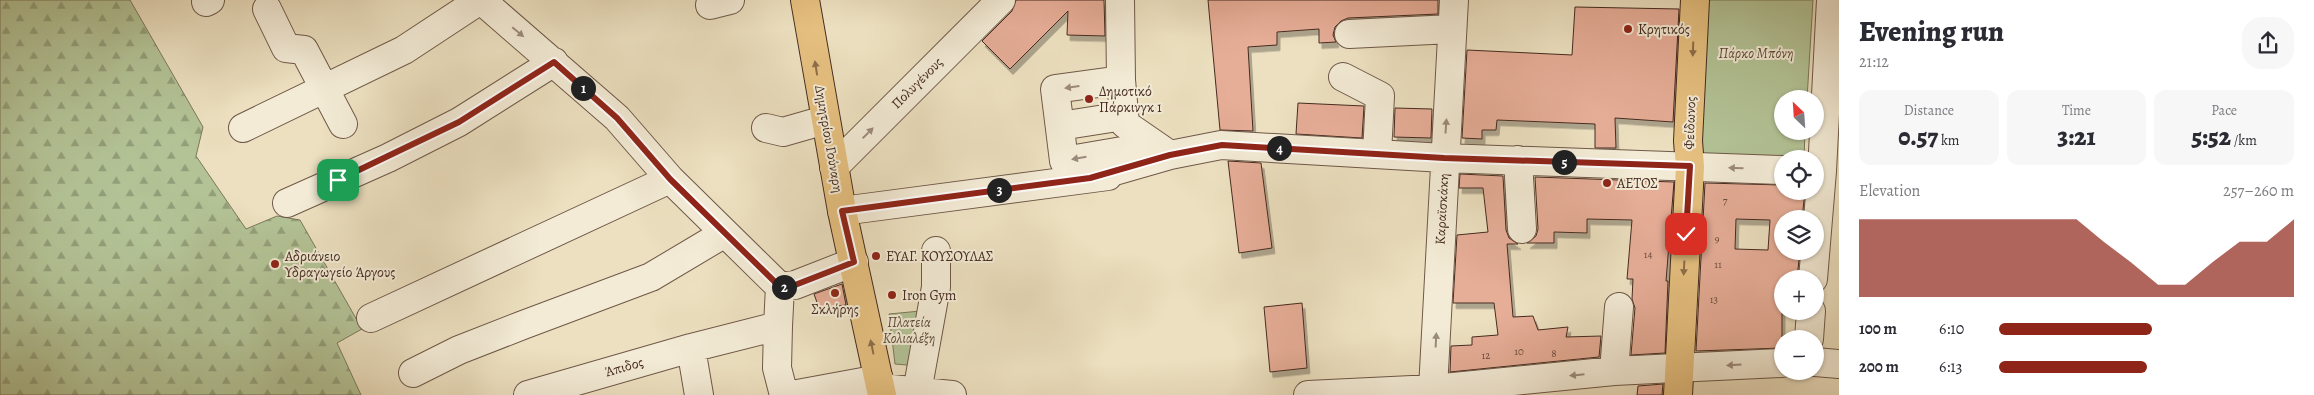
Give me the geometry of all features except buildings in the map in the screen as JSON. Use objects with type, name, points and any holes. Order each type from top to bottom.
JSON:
[{"type":"main road","name":"Δημητρίου Γούναρη","points":[[805,0],[842,211],[881,387]]},
{"type":"main road","name":"Φείδωνος","points":[[1678,382],[1690,166],[1688,141],[1695,0]]},
{"type":"street","points":[[243,128],[404,50],[480,0],[617,118],[670,179],[780,287],[777,368],[784,395]]},
{"type":"street","name":"Πολυγένους","points":[[834,167],[1001,0]]},
{"type":"street","points":[[1120,0],[1120,80],[1128,146]]},
{"type":"street","name":"Καραϊσκάκη","points":[[1433,389],[1454,0]]},
{"type":"street","points":[[1814,270],[1825,172],[1831,0]]},
{"type":"street","points":[[267,9],[286,48],[304,50],[343,124]]},
{"type":"street","points":[[1350,34],[1452,29]]},
{"type":"street","points":[[287,203],[388,158],[459,122],[554,62]]},
{"type":"street","points":[[1343,76],[1380,96],[1376,154]]},
{"type":"street","points":[[1120,80],[1055,89],[1060,126],[1128,146],[1170,155],[1222,145],[1444,158],[1774,170]]},
{"type":"street","points":[[766,128],[783,132],[825,120]]},
{"type":"street","points":[[1128,146],[1170,155]]},
{"type":"street","points":[[842,211],[1090,178],[1128,146]]},
{"type":"street","points":[[1518,160],[1522,229]]},
{"type":"street","points":[[371,318],[670,179]]},
{"type":"street","points":[[413,373],[459,350],[522,324],[651,277],[725,233]]},
{"type":"street","points":[[917,392],[935,294],[936,251]]},
{"type":"street","points":[[780,287],[795,285],[854,262]]},
{"type":"street","points":[[1614,371],[1619,307]]},
{"type":"street","name":"Άπιδος","points":[[528,395],[691,348],[778,326]]},
{"type":"street","points":[[691,348],[699,395]]},
{"type":"street","points":[[1824,363],[1839,364]]},
{"type":"street","points":[[1308,395],[1433,389],[1614,371],[1678,382],[1774,364]]},
{"type":"street","points":[[792,395],[881,387],[952,395]]},
{"type":"green space","points":[[0,0],[130,0],[203,127],[196,156],[246,229],[277,216],[300,220],[362,329],[337,343],[361,395],[0,395]]},
{"type":"green space","name":"Πάρκο Μπόνη","points":[[1707,0],[1813,0],[1808,90],[1774,90],[1774,140],[1805,140],[1804,150],[1774,150],[1774,158],[1698,156]]},
{"type":"green space","name":"Πλατεία Κολιαλέξη","points":[[931,310],[919,366],[895,364],[889,314]]},
{"type":"place","name":"Κρητικός","points":[[1628,29]]},
{"type":"place","name":"Δημοτικό Πάρκινγκ 1","points":[[1089,99]]},
{"type":"place","name":"ΑΕΤΟΣ","points":[[1607,183]]},
{"type":"place","name":"ΕΥΑΓ. ΚΟΥΣΟΥΛΑΣ","points":[[876,256]]},
{"type":"place","name":"Αδριάνειο Υδραγωγείο Άργους","points":[[275,264]]},
{"type":"place","name":"Σκλήρης","points":[[835,293]]},
{"type":"place","name":"Iron Gym","points":[[892,295]]},
{"type":"route","points":[[338,180],[388,158],[459,122],[554,62],[617,118],[670,179],[780,287],[795,285],[854,262],[842,211],[1090,178],[1170,155],[1222,145],[1444,158],[1690,166],[1686,234]]}]
